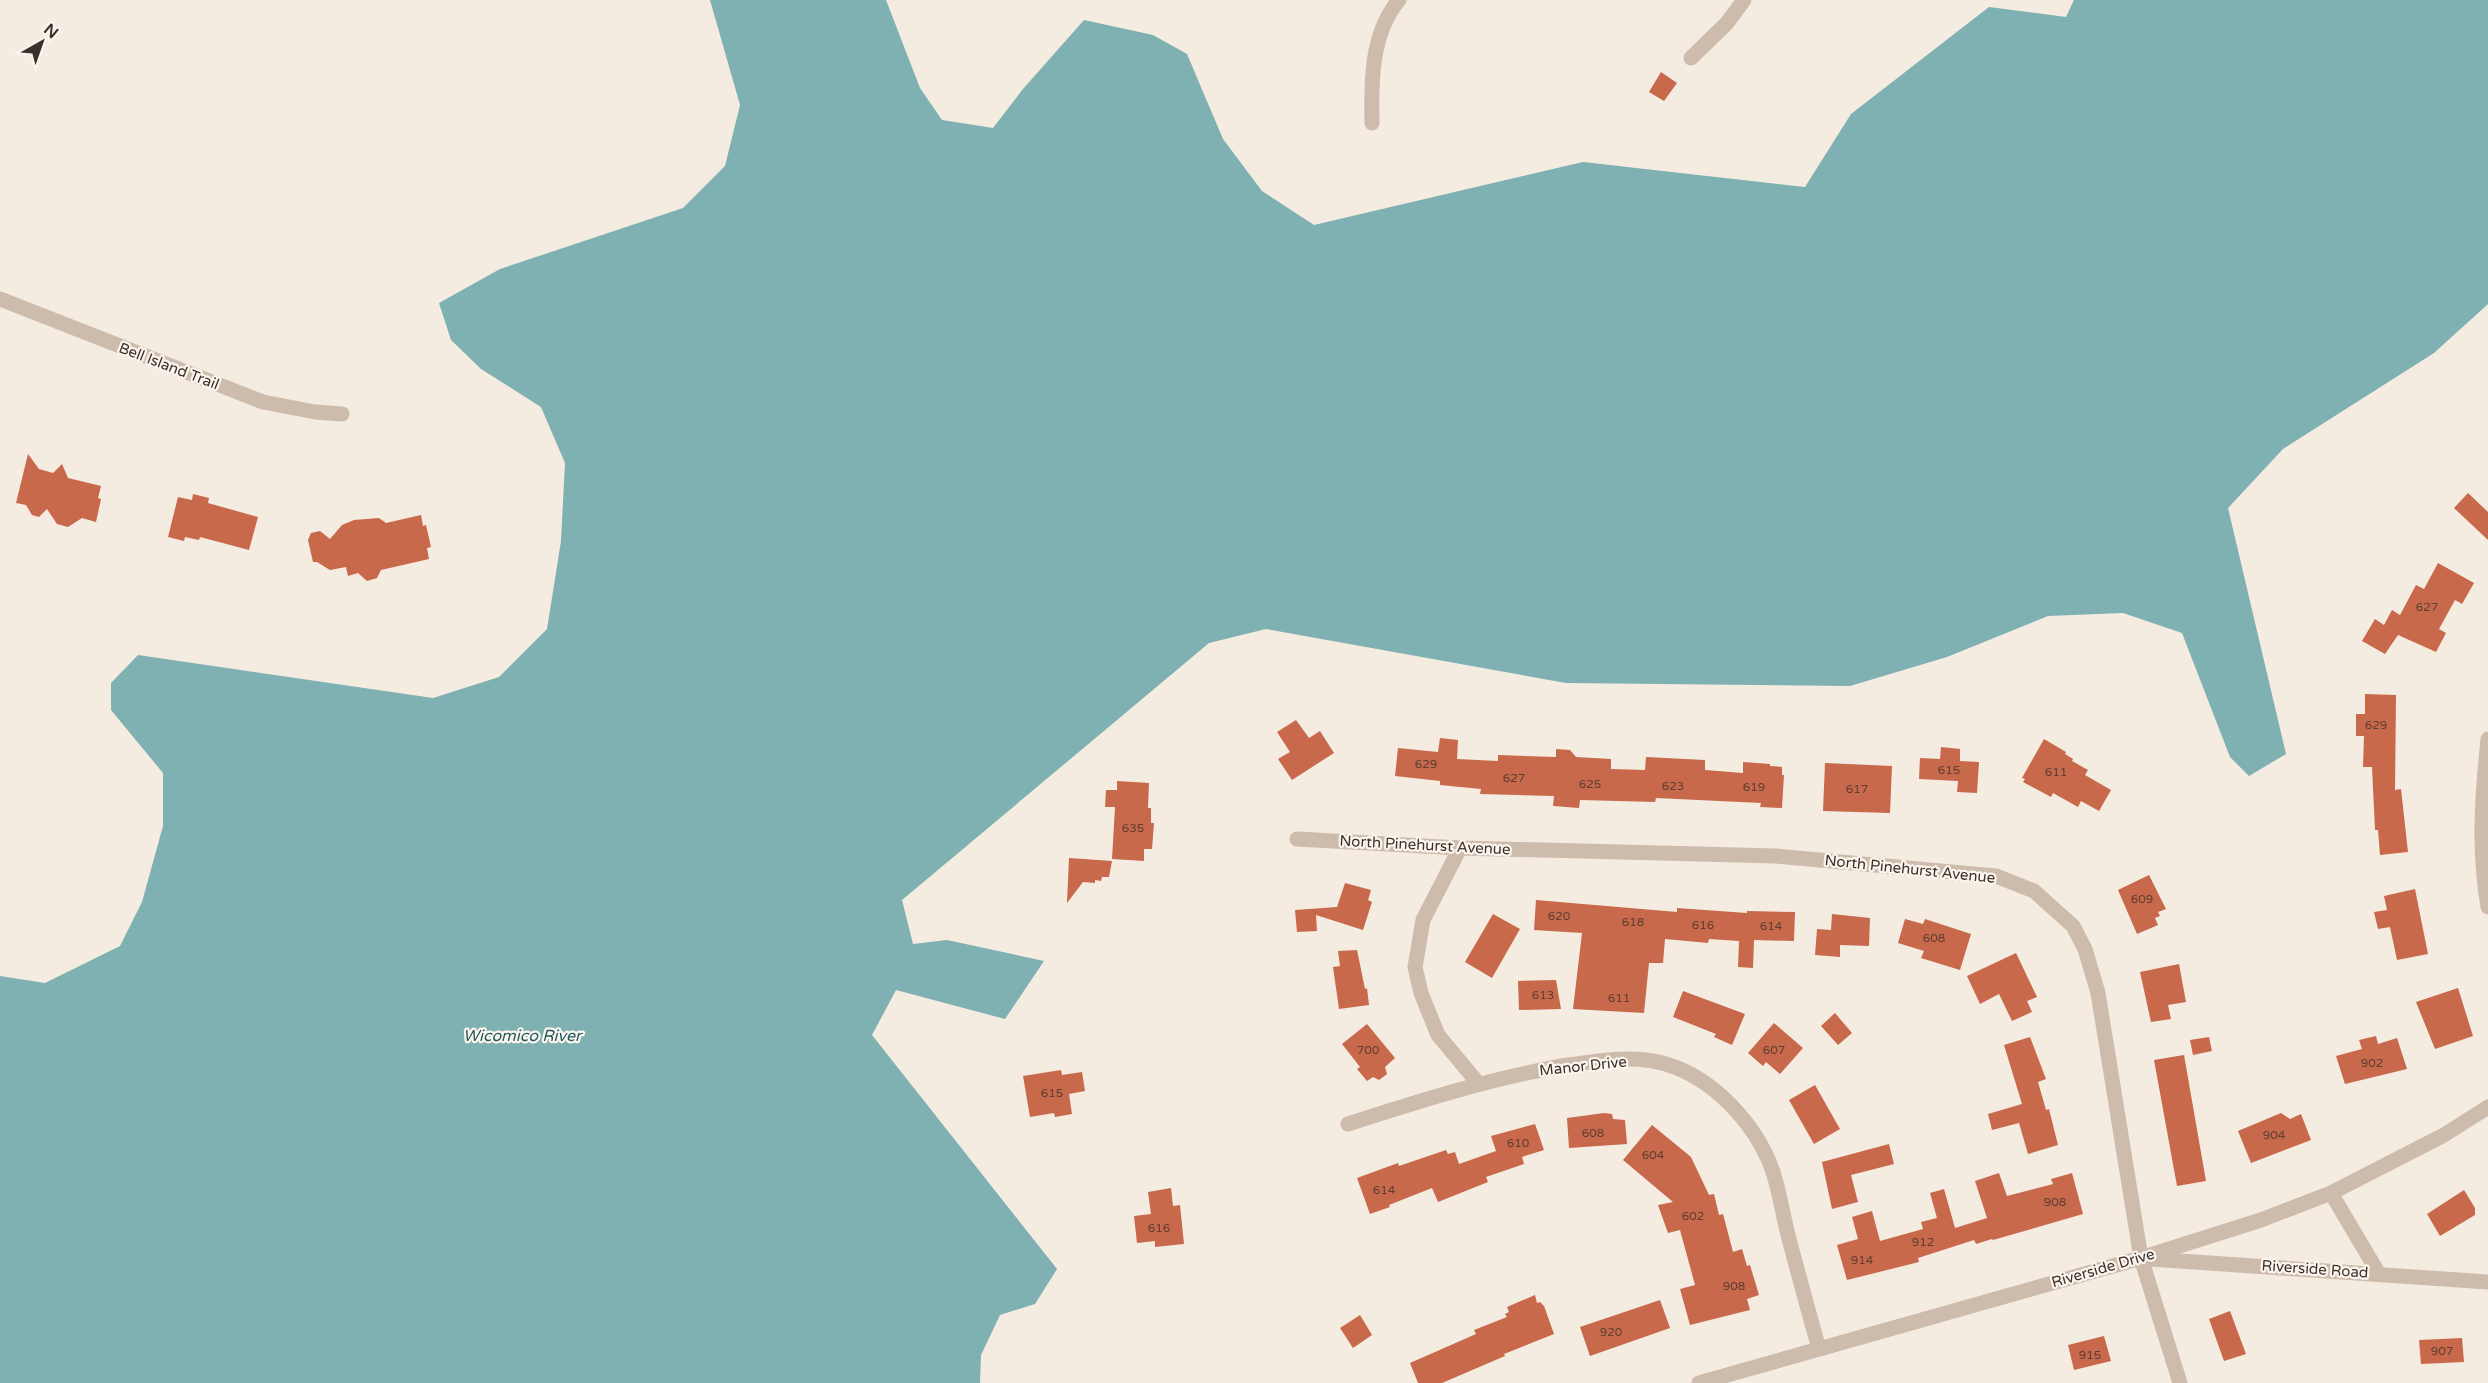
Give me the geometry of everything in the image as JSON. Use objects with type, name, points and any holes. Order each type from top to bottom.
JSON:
[{"type":"street","points":[[1372,123],[1371,72],[1383,31],[1392,8],[1399,0]]},
{"type":"street","points":[[1691,58],[1727,23],[1744,0]]},
{"type":"street","name":"Bell Island Trail","points":[[0,299],[263,402],[315,412],[342,414]]},
{"type":"street","points":[[2488,739],[2481,814],[2484,882],[2488,907]]},
{"type":"street","name":"North Pinehurst Avenue","points":[[1297,839],[1460,848],[1776,856],[1996,876],[2034,891],[2073,926],[2085,949],[2098,993],[2141,1258],[2180,1383]]},
{"type":"street","points":[[1460,848],[1423,920],[1415,968],[1421,993],[1438,1035],[1478,1083]]},
{"type":"street","name":"Manor Drive","points":[[1348,1124],[1478,1083],[1590,1062],[1630,1059],[1666,1064],[1697,1079],[1726,1099],[1749,1125],[1771,1168],[1819,1349]]},
{"type":"street","name":"Riverside Drive","points":[[1699,1383],[2141,1258],[2260,1220],[2331,1193],[2444,1135],[2488,1107]]},
{"type":"street","points":[[2331,1193],[2379,1274]]},
{"type":"street","name":"Riverside Road","points":[[2141,1258],[2488,1282]]},
{"type":"water","name":"Wicomico River","points":[[710,0],[886,0],[920,88],[942,120],[993,128],[1023,89],[1084,20],[1153,35],[1187,54],[1223,139],[1262,191],[1314,225],[1583,162],[1805,187],[1851,114],[1989,7],[2066,17],[2074,0],[2488,0],[2488,304],[2434,353],[2283,449],[2228,508],[2286,754],[2249,776],[2230,757],[2182,633],[2123,613],[2048,616],[1947,657],[1850,686],[1566,683],[1266,629],[1209,643],[902,900],[913,944],[947,940],[1044,961],[1005,1019],[896,990],[872,1035],[1057,1269],[1035,1304],[1000,1315],[981,1355],[980,1383],[0,1383],[0,976],[45,983],[120,946],[142,902],[163,826],[163,773],[111,710],[111,683],[138,655],[433,698],[499,677],[547,629],[561,541],[565,463],[541,407],[481,369],[451,340],[439,303],[500,269],[683,208],[725,166],[740,105]]},
{"type":"building","points":[[1661,72],[1677,83],[1664,101],[1649,92]]},
{"type":"building","points":[[28,454],[39,469],[53,473],[62,464],[68,478],[101,486],[96,522],[82,518],[68,527],[57,524],[47,509],[39,517],[32,515],[26,505],[16,503]]},
{"type":"building","points":[[2468,493],[2488,512],[2488,540],[2454,508]]},
{"type":"building","points":[[193,494],[209,498],[208,503],[258,517],[249,550],[200,537],[199,540],[185,537],[184,541],[168,537],[178,497],[192,500]]},
{"type":"building","points":[[421,515],[431,547],[427,548],[429,559],[381,570],[377,578],[367,581],[358,573],[348,576],[346,567],[330,570],[313,562],[308,540],[311,533],[320,531],[330,539],[342,525],[354,520],[379,518],[386,523]]},
{"type":"building","points":[[2438,563],[2474,583],[2462,604],[2455,600],[2439,629],[2446,633],[2436,652],[2398,635],[2385,654],[2362,641],[2375,619],[2384,625],[2392,610],[2400,615],[2416,585],[2424,589]]},
{"type":"building","points":[[2365,694],[2396,695],[2395,790],[2401,789],[2408,852],[2380,855],[2378,830],[2375,830],[2372,767],[2363,767],[2364,736],[2356,736],[2356,714],[2365,714]]},
{"type":"building","points":[[1296,720],[1309,738],[1320,731],[1334,753],[1292,780],[1278,759],[1290,752],[1277,732]]},
{"type":"building","points":[[1440,738],[1458,740],[1457,759],[1498,761],[1498,755],[1556,757],[1556,749],[1570,750],[1576,757],[1611,759],[1611,769],[1645,770],[1646,757],[1705,760],[1705,770],[1743,773],[1743,762],[1770,764],[1770,766],[1782,767],[1782,775],[1784,775],[1782,808],[1760,807],[1761,803],[1656,798],[1655,802],[1580,800],[1579,808],[1553,806],[1554,796],[1480,794],[1481,789],[1440,785],[1440,781],[1395,776],[1398,748],[1438,752]]},
{"type":"building","points":[[2044,739],[2066,752],[2065,754],[2073,759],[2072,761],[2088,770],[2085,775],[2111,790],[2099,811],[2081,801],[2078,807],[2053,793],[2051,797],[2023,782],[2025,779],[2022,778]]},
{"type":"building","points":[[1941,747],[1960,749],[1960,761],[1979,762],[1977,793],[1957,792],[1958,781],[1919,779],[1920,758],[1940,759]]},
{"type":"building","points":[[1825,763],[1892,766],[1890,813],[1823,811]]},
{"type":"building","points":[[1117,781],[1149,783],[1148,808],[1151,808],[1151,823],[1154,823],[1152,849],[1144,849],[1144,861],[1112,859],[1115,807],[1105,807],[1106,790],[1117,790]]},
{"type":"building","points":[[1069,858],[1112,861],[1109,877],[1102,877],[1101,881],[1095,880],[1095,883],[1083,882],[1067,903]]},
{"type":"building","points":[[2149,875],[2166,909],[2158,912],[2160,916],[2155,918],[2158,925],[2137,934],[2118,890]]},
{"type":"building","points":[[1345,883],[1371,890],[1368,900],[1372,902],[1363,930],[1316,915],[1317,931],[1297,932],[1295,910],[1337,907]]},
{"type":"building","points":[[2415,889],[2428,954],[2397,960],[2390,927],[2378,929],[2374,912],[2387,910],[2384,896]]},
{"type":"building","points":[[1536,900],[1677,912],[1677,908],[1747,913],[1747,911],[1795,912],[1794,941],[1754,940],[1753,968],[1738,967],[1739,941],[1709,939],[1708,943],[1665,939],[1663,963],[1649,963],[1644,1013],[1573,1009],[1582,933],[1534,930]]},
{"type":"building","points":[[1493,914],[1520,929],[1492,978],[1465,962]]},
{"type":"building","points":[[1832,914],[1870,918],[1869,946],[1840,945],[1840,957],[1815,955],[1817,929],[1831,930]]},
{"type":"building","points":[[1905,919],[1923,924],[1925,919],[1971,934],[1960,970],[1921,958],[1924,951],[1898,943]]},
{"type":"building","points":[[1357,950],[1369,1005],[1339,1009],[1333,967],[1340,966],[1338,951]]},
{"type":"building","points":[[2016,953],[2037,997],[2027,1001],[2032,1012],[2012,1021],[1999,994],[1980,1004],[1967,976]]},
{"type":"building","points":[[2179,964],[2186,1002],[2168,1005],[2171,1019],[2151,1022],[2140,972]]},
{"type":"building","points":[[1556,980],[1561,1009],[1519,1010],[1518,981]]},
{"type":"building","points":[[2458,988],[2473,1036],[2435,1049],[2416,1002]]},
{"type":"building","points":[[1683,991],[1745,1014],[1732,1045],[1714,1037],[1716,1034],[1673,1017]]},
{"type":"building","points":[[1835,1013],[1852,1033],[1838,1045],[1821,1026]]},
{"type":"building","points":[[1774,1023],[1803,1048],[1780,1074],[1766,1062],[1763,1066],[1748,1053]]},
{"type":"building","points":[[1367,1024],[1395,1058],[1385,1067],[1387,1074],[1379,1080],[1373,1077],[1367,1081],[1357,1069],[1360,1067],[1342,1044]]},
{"type":"building","points":[[2376,1036],[2378,1044],[2397,1038],[2407,1069],[2345,1084],[2336,1056],[2362,1049],[2359,1040]]},
{"type":"building","points":[[2030,1037],[2046,1079],[2038,1082],[2046,1110],[2049,1109],[2058,1145],[2028,1154],[2019,1123],[1992,1130],[1988,1114],[2022,1104],[2004,1045]]},
{"type":"building","points":[[2209,1037],[2212,1051],[2193,1055],[2190,1040]]},
{"type":"building","points":[[2184,1055],[2206,1181],[2177,1186],[2154,1060]]},
{"type":"building","points":[[1061,1070],[1062,1075],[1082,1072],[1085,1091],[1069,1094],[1072,1114],[1055,1117],[1054,1113],[1030,1117],[1023,1076]]},
{"type":"building","points":[[1815,1085],[1840,1129],[1814,1144],[1789,1100]]},
{"type":"building","points":[[2281,1113],[2290,1119],[2301,1114],[2311,1140],[2251,1163],[2238,1131]]},
{"type":"building","points":[[1612,1114],[1613,1119],[1625,1120],[1627,1144],[1569,1148],[1567,1118]]},
{"type":"building","points":[[1535,1124],[1544,1150],[1522,1157],[1524,1164],[1486,1177],[1488,1182],[1438,1202],[1432,1188],[1370,1214],[1357,1178],[1398,1163],[1399,1166],[1446,1150],[1448,1154],[1455,1152],[1459,1164],[1496,1151],[1491,1136]]},
{"type":"building","points":[[1652,1125],[1691,1157],[1709,1195],[1714,1194],[1719,1215],[1723,1214],[1733,1252],[1742,1249],[1747,1266],[1750,1265],[1759,1295],[1747,1299],[1750,1310],[1690,1325],[1680,1289],[1695,1285],[1680,1230],[1668,1233],[1658,1205],[1673,1202],[1623,1160]]},
{"type":"building","points":[[1889,1144],[1894,1164],[1851,1175],[1858,1202],[1832,1209],[1822,1162]]},
{"type":"building","points":[[1999,1173],[2007,1196],[2053,1184],[2051,1179],[2072,1173],[2083,1214],[1993,1240],[1976,1244],[1974,1240],[1918,1258],[1919,1262],[1847,1280],[1837,1245],[1858,1239],[1852,1217],[1872,1211],[1880,1241],[1923,1229],[1921,1222],[1937,1218],[1930,1193],[1944,1189],[1955,1228],[1987,1218],[1975,1181]]},
{"type":"building","points":[[1171,1188],[1173,1206],[1180,1205],[1184,1244],[1155,1247],[1155,1241],[1137,1243],[1134,1216],[1151,1214],[1148,1192]]},
{"type":"building","points":[[2464,1190],[2475,1208],[2475,1215],[2440,1236],[2427,1214]]},
{"type":"building","points":[[1535,1295],[1537,1303],[1540,1302],[1544,1306],[1554,1334],[1442,1383],[1418,1383],[1410,1363],[1476,1334],[1474,1330],[1507,1317],[1505,1314],[1509,1312],[1507,1307]]},
{"type":"building","points":[[1660,1300],[1670,1328],[1590,1356],[1580,1327]]},
{"type":"building","points":[[2230,1311],[2246,1354],[2224,1361],[2209,1319]]},
{"type":"building","points":[[1360,1315],[1372,1335],[1353,1348],[1340,1328]]},
{"type":"building","points":[[2104,1336],[2111,1361],[2074,1370],[2068,1345]]},
{"type":"building","points":[[2462,1338],[2464,1362],[2421,1364],[2419,1340]]}]
